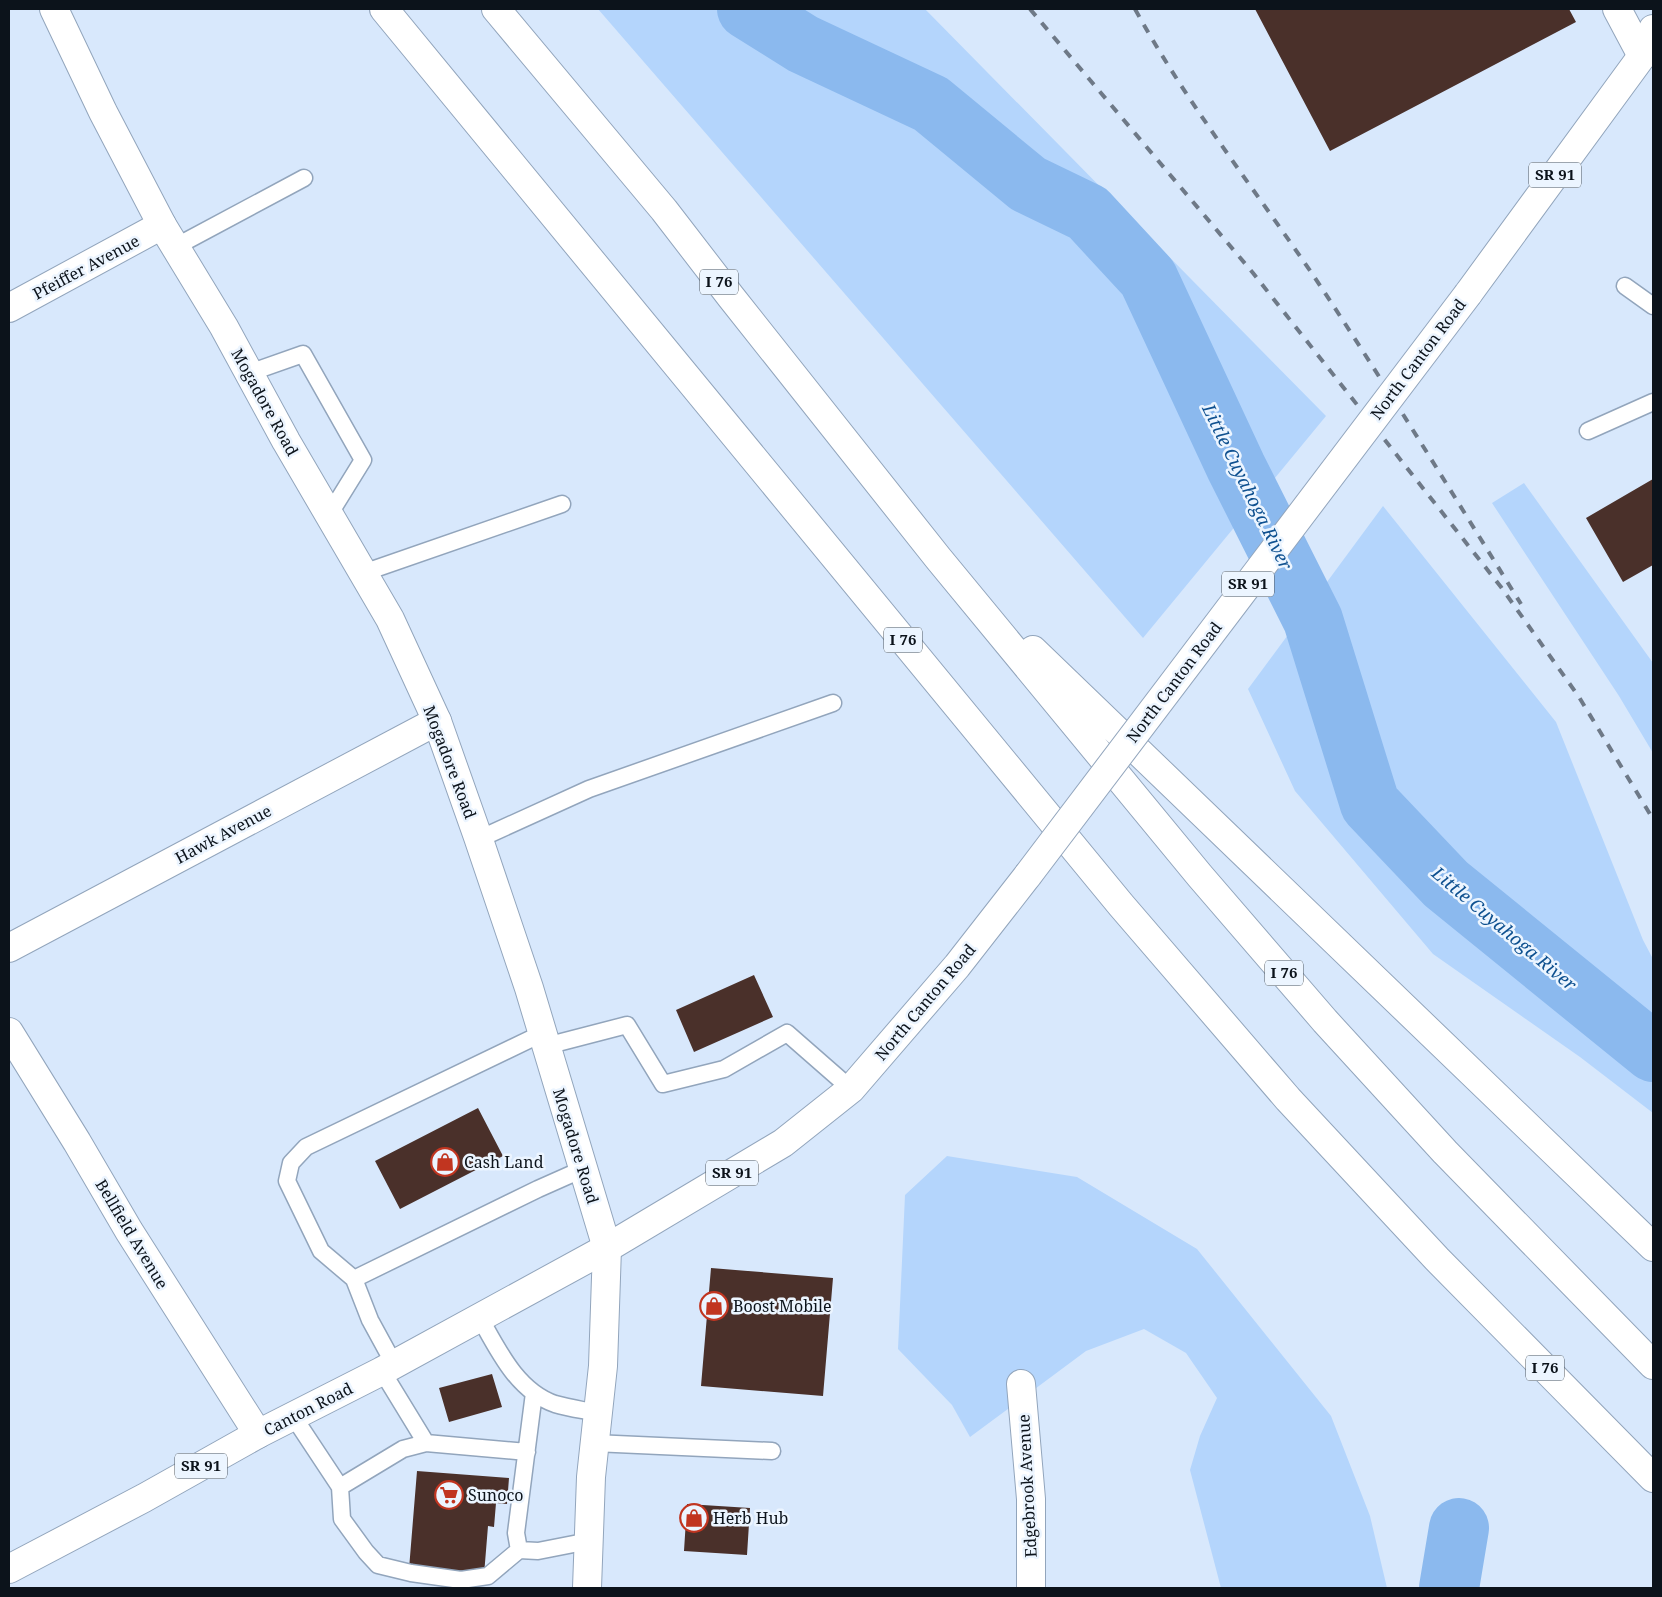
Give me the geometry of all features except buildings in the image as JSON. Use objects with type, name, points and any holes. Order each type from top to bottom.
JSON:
[{"type":"main road","name":"Mogadore Road","points":[[54,9],[101,107],[169,236],[390,619],[437,721],[479,840],[544,1040],[607,1248],[602,1366],[594,1443],[587,1588]]},
{"type":"main road","name":"I 76","points":[[384,9],[1121,905],[1288,1099],[1437,1259],[1653,1478]]},
{"type":"main road","name":"I 76","points":[[496,9],[664,210],[730,297],[938,558],[1200,876],[1325,1020],[1445,1152],[1653,1365]]},
{"type":"main road","points":[[1617,9],[1648,66]]},
{"type":"main road","name":"North Canton Road","points":[[607,1248],[782,1143],[851,1089],[957,966],[1468,294],[1648,66],[1653,29]]},
{"type":"main road","name":"Pfeiffer Avenue","points":[[9,308],[169,236]]},
{"type":"main road","points":[[938,558],[1653,1247]]},
{"type":"main road","name":"Hawk Avenue","points":[[9,948],[437,721]]},
{"type":"main road","name":"Bellfield Avenue","points":[[9,1032],[129,1231],[258,1434]]},
{"type":"main road","name":"Canton Road","points":[[9,1569],[144,1498],[258,1434],[388,1368],[607,1248]]},
{"type":"main road","name":"Edgebrook Avenue","points":[[1021,1384],[1030,1499],[1031,1588]]},
{"type":"lane","points":[[169,236],[304,178]]},
{"type":"lane","points":[[1625,286],[1653,306]]},
{"type":"lane","points":[[248,373],[303,354],[359,452],[363,460],[329,515]]},
{"type":"lane","points":[[1588,431],[1653,402]]},
{"type":"lane","points":[[363,573],[562,504]]},
{"type":"lane","points":[[479,840],[589,789],[833,703]]},
{"type":"lane","points":[[426,1442],[388,1368],[354,1279],[320,1251],[287,1181],[291,1163],[306,1147],[544,1040],[627,1025],[663,1084],[724,1069],[787,1033],[851,1089]]},
{"type":"lane","points":[[354,1279],[583,1169]]},
{"type":"lane","points":[[480,1318],[508,1366],[534,1393],[555,1404],[597,1413]]},
{"type":"lane","points":[[519,1550],[516,1533],[534,1393]]},
{"type":"lane","points":[[293,1416],[340,1487],[342,1519],[378,1565],[411,1573],[461,1580],[488,1576],[519,1550],[538,1552],[589,1541]]},
{"type":"lane","points":[[340,1487],[403,1449],[426,1442],[527,1452]]},
{"type":"lane","points":[[594,1443],[772,1451]]},
{"type":"shaded area","points":[[598,9],[925,9],[1326,416],[1143,638]]},
{"type":"shaded area","points":[[1524,483],[1653,663],[1653,753],[1619,696],[1492,503]]},
{"type":"shaded area","points":[[1383,506],[1556,722],[1643,940],[1653,959],[1653,1113],[1580,1057],[1433,954],[1295,791],[1248,689]]},
{"type":"shaded area","points":[[947,1156],[1077,1177],[1197,1249],[1331,1416],[1370,1516],[1387,1588],[1221,1588],[1190,1470],[1200,1436],[1217,1398],[1186,1353],[1144,1329],[1086,1351],[970,1437],[952,1405],[898,1349],[905,1195]]},
{"type":"waterway","name":"Little Cuyahoga River","points":[[747,9],[803,44],[931,104],[1028,184],[1088,213],[1148,278],[1236,467],[1313,620],[1370,804],[1446,884],[1653,1052]]},
{"type":"waterway","name":"Little Cuyahoga River","points":[[1449,1588],[1459,1528]]},
{"type":"railway","points":[[1030,9],[1253,273],[1501,587],[1579,697],[1653,819]]},
{"type":"railway","points":[[1135,9],[1198,111],[1340,316],[1521,604]]},
{"type":"place","name":"Cash Land","points":[[445,1162]]},
{"type":"place","name":"Boost Mobile","points":[[714,1306]]},
{"type":"place","name":"Sunoco","points":[[449,1495]]},
{"type":"place","name":"Herb Hub","points":[[694,1518]]}]
